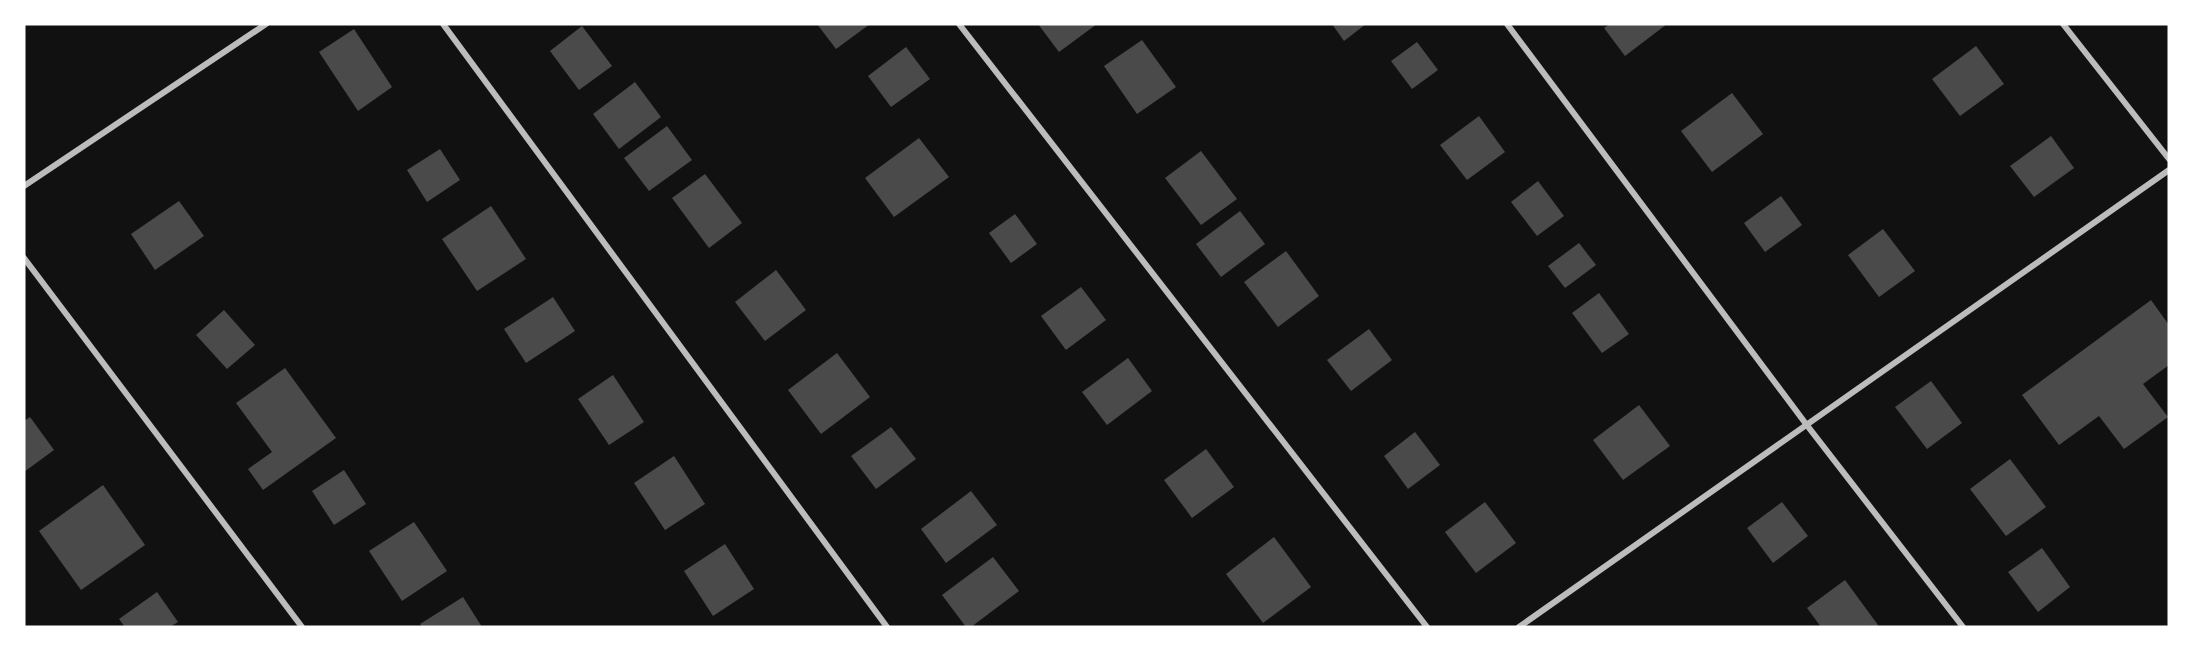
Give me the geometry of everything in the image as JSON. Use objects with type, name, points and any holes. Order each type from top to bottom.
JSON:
[{"type":"street","points":[[24,186],[266,24]]},
{"type":"street","points":[[443,24],[887,627]]},
{"type":"street","points":[[959,24],[1427,627]]},
{"type":"street","points":[[1507,24],[1806,424],[1963,627]]},
{"type":"street","points":[[2062,24],[2169,159]]},
{"type":"street","points":[[1519,627],[2169,170]]},
{"type":"street","points":[[24,258],[302,627]]},
{"type":"building","points":[[817,24],[870,24],[836,49]]},
{"type":"building","points":[[1038,24],[1097,24],[1059,52]]},
{"type":"building","points":[[1332,24],[1366,24],[1344,41]]},
{"type":"building","points":[[1610,24],[1667,24],[1625,56],[1604,28]]},
{"type":"building","points":[[582,26],[612,66],[579,90],[550,51]]},
{"type":"building","points":[[354,29],[392,87],[358,111],[319,52]]},
{"type":"building","points":[[1142,40],[1176,87],[1137,114],[1104,66]]},
{"type":"building","points":[[1417,42],[1438,70],[1412,89],[1391,61]]},
{"type":"building","points":[[1976,46],[2004,84],[1960,116],[1932,79]]},
{"type":"building","points":[[906,47],[930,79],[891,107],[868,76]]},
{"type":"building","points":[[635,82],[661,117],[619,149],[593,114]]},
{"type":"building","points":[[1732,93],[1763,134],[1712,172],[1681,131]]},
{"type":"building","points":[[1479,116],[1505,152],[1467,180],[1440,145]]},
{"type":"building","points":[[667,126],[692,160],[649,191],[624,158]]},
{"type":"building","points":[[2051,136],[2074,168],[2034,197],[2010,166]]},
{"type":"building","points":[[919,138],[949,177],[894,217],[865,178]]},
{"type":"building","points":[[440,149],[460,180],[427,202],[407,170]]},
{"type":"building","points":[[1201,151],[1237,199],[1201,225],[1165,178]]},
{"type":"building","points":[[705,174],[742,223],[709,248],[672,198]]},
{"type":"building","points":[[1538,181],[1564,216],[1537,236],[1511,202]]},
{"type":"building","points":[[1781,196],[1802,225],[1765,252],[1744,223]]},
{"type":"building","points":[[179,201],[204,236],[155,270],[131,234]]},
{"type":"building","points":[[491,206],[526,259],[477,291],[442,239]]},
{"type":"building","points":[[1240,211],[1265,244],[1221,277],[1196,244]]},
{"type":"building","points":[[1015,214],[1037,244],[1011,263],[989,233]]},
{"type":"building","points":[[1883,229],[1915,271],[1879,297],[1848,255]]},
{"type":"building","points":[[1579,243],[1596,265],[1565,288],[1548,266]]},
{"type":"building","points":[[1286,251],[1319,296],[1278,327],[1244,282]]},
{"type":"building","points":[[776,270],[806,310],[765,341],[735,302]]},
{"type":"building","points":[[1081,287],[1106,320],[1066,350],[1041,316]]},
{"type":"building","points":[[1599,293],[1629,334],[1602,353],[1572,313]]},
{"type":"building","points":[[553,297],[575,331],[526,363],[504,329]]},
{"type":"building","points":[[2151,300],[2169,325],[2169,365],[2143,384],[2168,417],[2124,449],[2099,416],[2059,445],[2022,395]]},
{"type":"building","points":[[224,310],[255,345],[227,369],[196,335]]},
{"type":"building","points":[[1369,329],[1392,360],[1351,391],[1327,360]]},
{"type":"building","points":[[837,353],[870,397],[821,434],[788,390]]},
{"type":"building","points":[[1128,358],[1152,391],[1107,425],[1082,392]]},
{"type":"building","points":[[285,368],[336,438],[263,490],[248,469],[272,452],[236,403]]},
{"type":"building","points":[[613,375],[644,422],[609,445],[578,399]]},
{"type":"building","points":[[1931,381],[1962,423],[1927,449],[1895,407]]},
{"type":"building","points":[[1639,405],[1670,446],[1623,480],[1593,440]]},
{"type":"building","points":[[30,417],[54,450],[24,472],[24,421]]},
{"type":"building","points":[[891,427],[916,459],[876,489],[851,456]]},
{"type":"building","points":[[1415,432],[1440,465],[1408,489],[1384,456]]},
{"type":"building","points":[[1206,449],[1234,487],[1192,518],[1164,480]]},
{"type":"building","points":[[674,456],[705,504],[665,530],[634,483]]},
{"type":"building","points":[[2010,459],[2046,507],[2006,536],[1970,489]]},
{"type":"building","points":[[344,470],[366,504],[334,525],[312,491]]},
{"type":"building","points":[[103,485],[145,545],[81,590],[39,531]]},
{"type":"building","points":[[971,491],[997,525],[946,563],[921,529]]},
{"type":"building","points":[[1485,502],[1516,543],[1476,573],[1445,532]]},
{"type":"building","points":[[1782,502],[1808,536],[1773,563],[1747,528]]},
{"type":"building","points":[[414,522],[447,571],[402,601],[369,551]]},
{"type":"building","points":[[1274,537],[1311,587],[1263,623],[1226,574]]},
{"type":"building","points":[[725,544],[754,589],[713,616],[684,571]]},
{"type":"building","points":[[2042,548],[2070,587],[2038,612],[2008,572]]},
{"type":"building","points":[[993,557],[1019,591],[971,627],[966,627],[942,595]]},
{"type":"building","points":[[1845,580],[1878,625],[1876,627],[1821,627],[1807,608]]},
{"type":"building","points":[[157,592],[178,622],[170,627],[125,627],[119,619]]},
{"type":"building","points":[[463,597],[482,627],[422,627],[420,624]]}]
